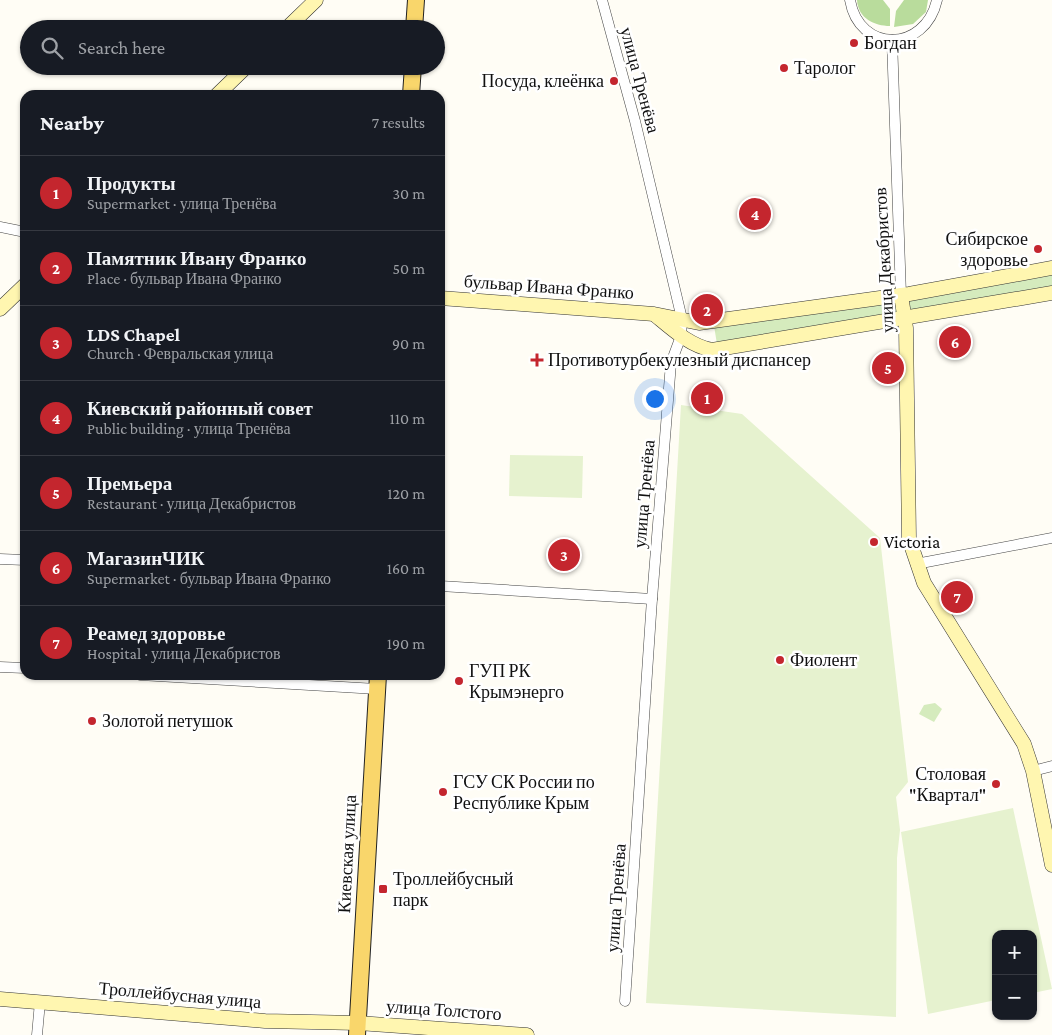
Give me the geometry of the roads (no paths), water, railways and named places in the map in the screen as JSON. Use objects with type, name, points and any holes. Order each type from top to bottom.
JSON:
[{"type":"main road","points":[[415,20],[416,0]]},
{"type":"main road","points":[[411,90],[412,75]]},
{"type":"main road","name":"Киевская улица","points":[[358,1029],[378,682]]},
{"type":"street","points":[[295,20],[316,0]]},
{"type":"street","name":"улица Тренёва","points":[[602,0],[635,121],[682,319],[681,336],[671,364],[652,599],[625,1001]]},
{"type":"street","points":[[850,0],[852,11],[861,26],[875,36],[892,40],[909,37],[924,28],[934,14],[937,0]]},
{"type":"street","name":"улица Декабристов","points":[[892,40],[901,295],[905,318],[910,538],[916,564],[924,583],[1024,744],[1033,771],[1052,865]]},
{"type":"street","points":[[222,90],[238,75]]},
{"type":"street","points":[[0,227],[20,231]]},
{"type":"street","name":"бульвар Ивана Франко","points":[[445,298],[654,314],[699,323],[901,295],[1052,268]]},
{"type":"street","points":[[0,309],[20,290]]},
{"type":"street","name":"бульвар Ивана Франко","points":[[654,314],[681,336],[712,350],[1052,293]]},
{"type":"street","points":[[916,564],[1052,538]]},
{"type":"street","points":[[0,559],[20,560]]},
{"type":"street","points":[[445,586],[652,599]]},
{"type":"street","points":[[0,667],[20,668]]},
{"type":"street","points":[[310,680],[378,682]]},
{"type":"street","points":[[1033,771],[1052,766]]},
{"type":"street","name":"Троллейбусная улица","points":[[0,999],[358,1029]]},
{"type":"street","points":[[37,1035],[40,1002]]},
{"type":"street","name":"улица Толстого","points":[[358,1029],[527,1035]]},
{"type":"place","name":"Богдан","points":[[854,43]]},
{"type":"place","name":"Таролог","points":[[784,68]]},
{"type":"place","name":"Посуда, клеёнка","points":[[614,81]]},
{"type":"place","name":"Киевский районный совет","points":[[755,214]]},
{"type":"place","name":"Сибирское здоровье","points":[[1038,249]]},
{"type":"place","name":"Памятник Ивану Франко","points":[[707,310]]},
{"type":"place","name":"МагазинЧИК","points":[[955,342]]},
{"type":"place","name":"Противотурбекулезный диспансер","points":[[537,360]]},
{"type":"place","name":"Премьера","points":[[888,368]]},
{"type":"place","name":"Продукты","points":[[707,398]]},
{"type":"place","name":"Victoria","points":[[874,542]]},
{"type":"place","name":"LDS Chapel","points":[[564,555]]},
{"type":"place","name":"Реамед здоровье","points":[[957,597]]},
{"type":"place","name":"Фиолент","points":[[780,660]]},
{"type":"place","name":"ГУП РК Крымэнерго","points":[[459,681]]},
{"type":"place","name":"Золотой петушок","points":[[92,721]]},
{"type":"place","name":"Столовая \"Квартал\"","points":[[996,784]]},
{"type":"place","name":"ГСУ СК России по Республике Крым","points":[[443,792]]},
{"type":"place","name":"Троллейбусный парк","points":[[383,889]]}]
